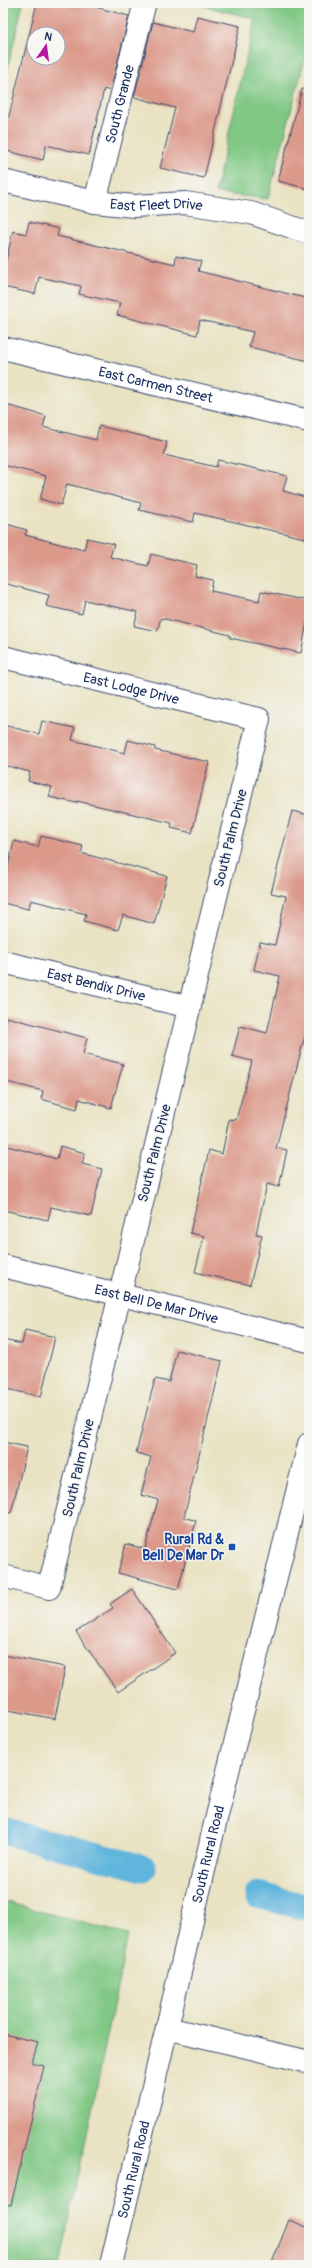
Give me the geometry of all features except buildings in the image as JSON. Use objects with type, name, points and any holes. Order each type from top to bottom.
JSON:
[{"type":"street","name":"South Grande","points":[[95,202],[144,6]]},
{"type":"street","name":"East Fleet Drive","points":[[3,181],[95,202],[134,206],[185,203],[251,213],[309,233]]},
{"type":"street","name":"East Carmen Street","points":[[3,348],[309,421]]},
{"type":"street","name":"East Lodge Drive","points":[[3,657],[259,719]]},
{"type":"street","name":"South Palm Drive","points":[[3,1576],[49,1588],[259,719]]},
{"type":"street","name":"East Bendix Drive","points":[[3,962],[190,1007]]},
{"type":"street","name":"East Bell De Mar Drive","points":[[3,1266],[309,1341]]},
{"type":"street","name":"South Rural Road","points":[[111,2265],[214,1832],[309,1444]]},
{"type":"street","points":[[167,2028],[309,2062]]},
{"type":"green space","points":[[3,3],[23,3],[3,88]]},
{"type":"green space","points":[[192,3],[309,3],[309,43],[268,199],[215,193],[255,19]]},
{"type":"green space","points":[[3,1901],[128,1935],[60,2265],[3,2265]]},
{"type":"waterway","points":[[3,1831],[143,1868]]},
{"type":"waterway","points":[[258,1895],[309,1908]]},
{"type":"place","name":"Rural Rd & Bell De Mar Dr","points":[[232,1547]]}]
